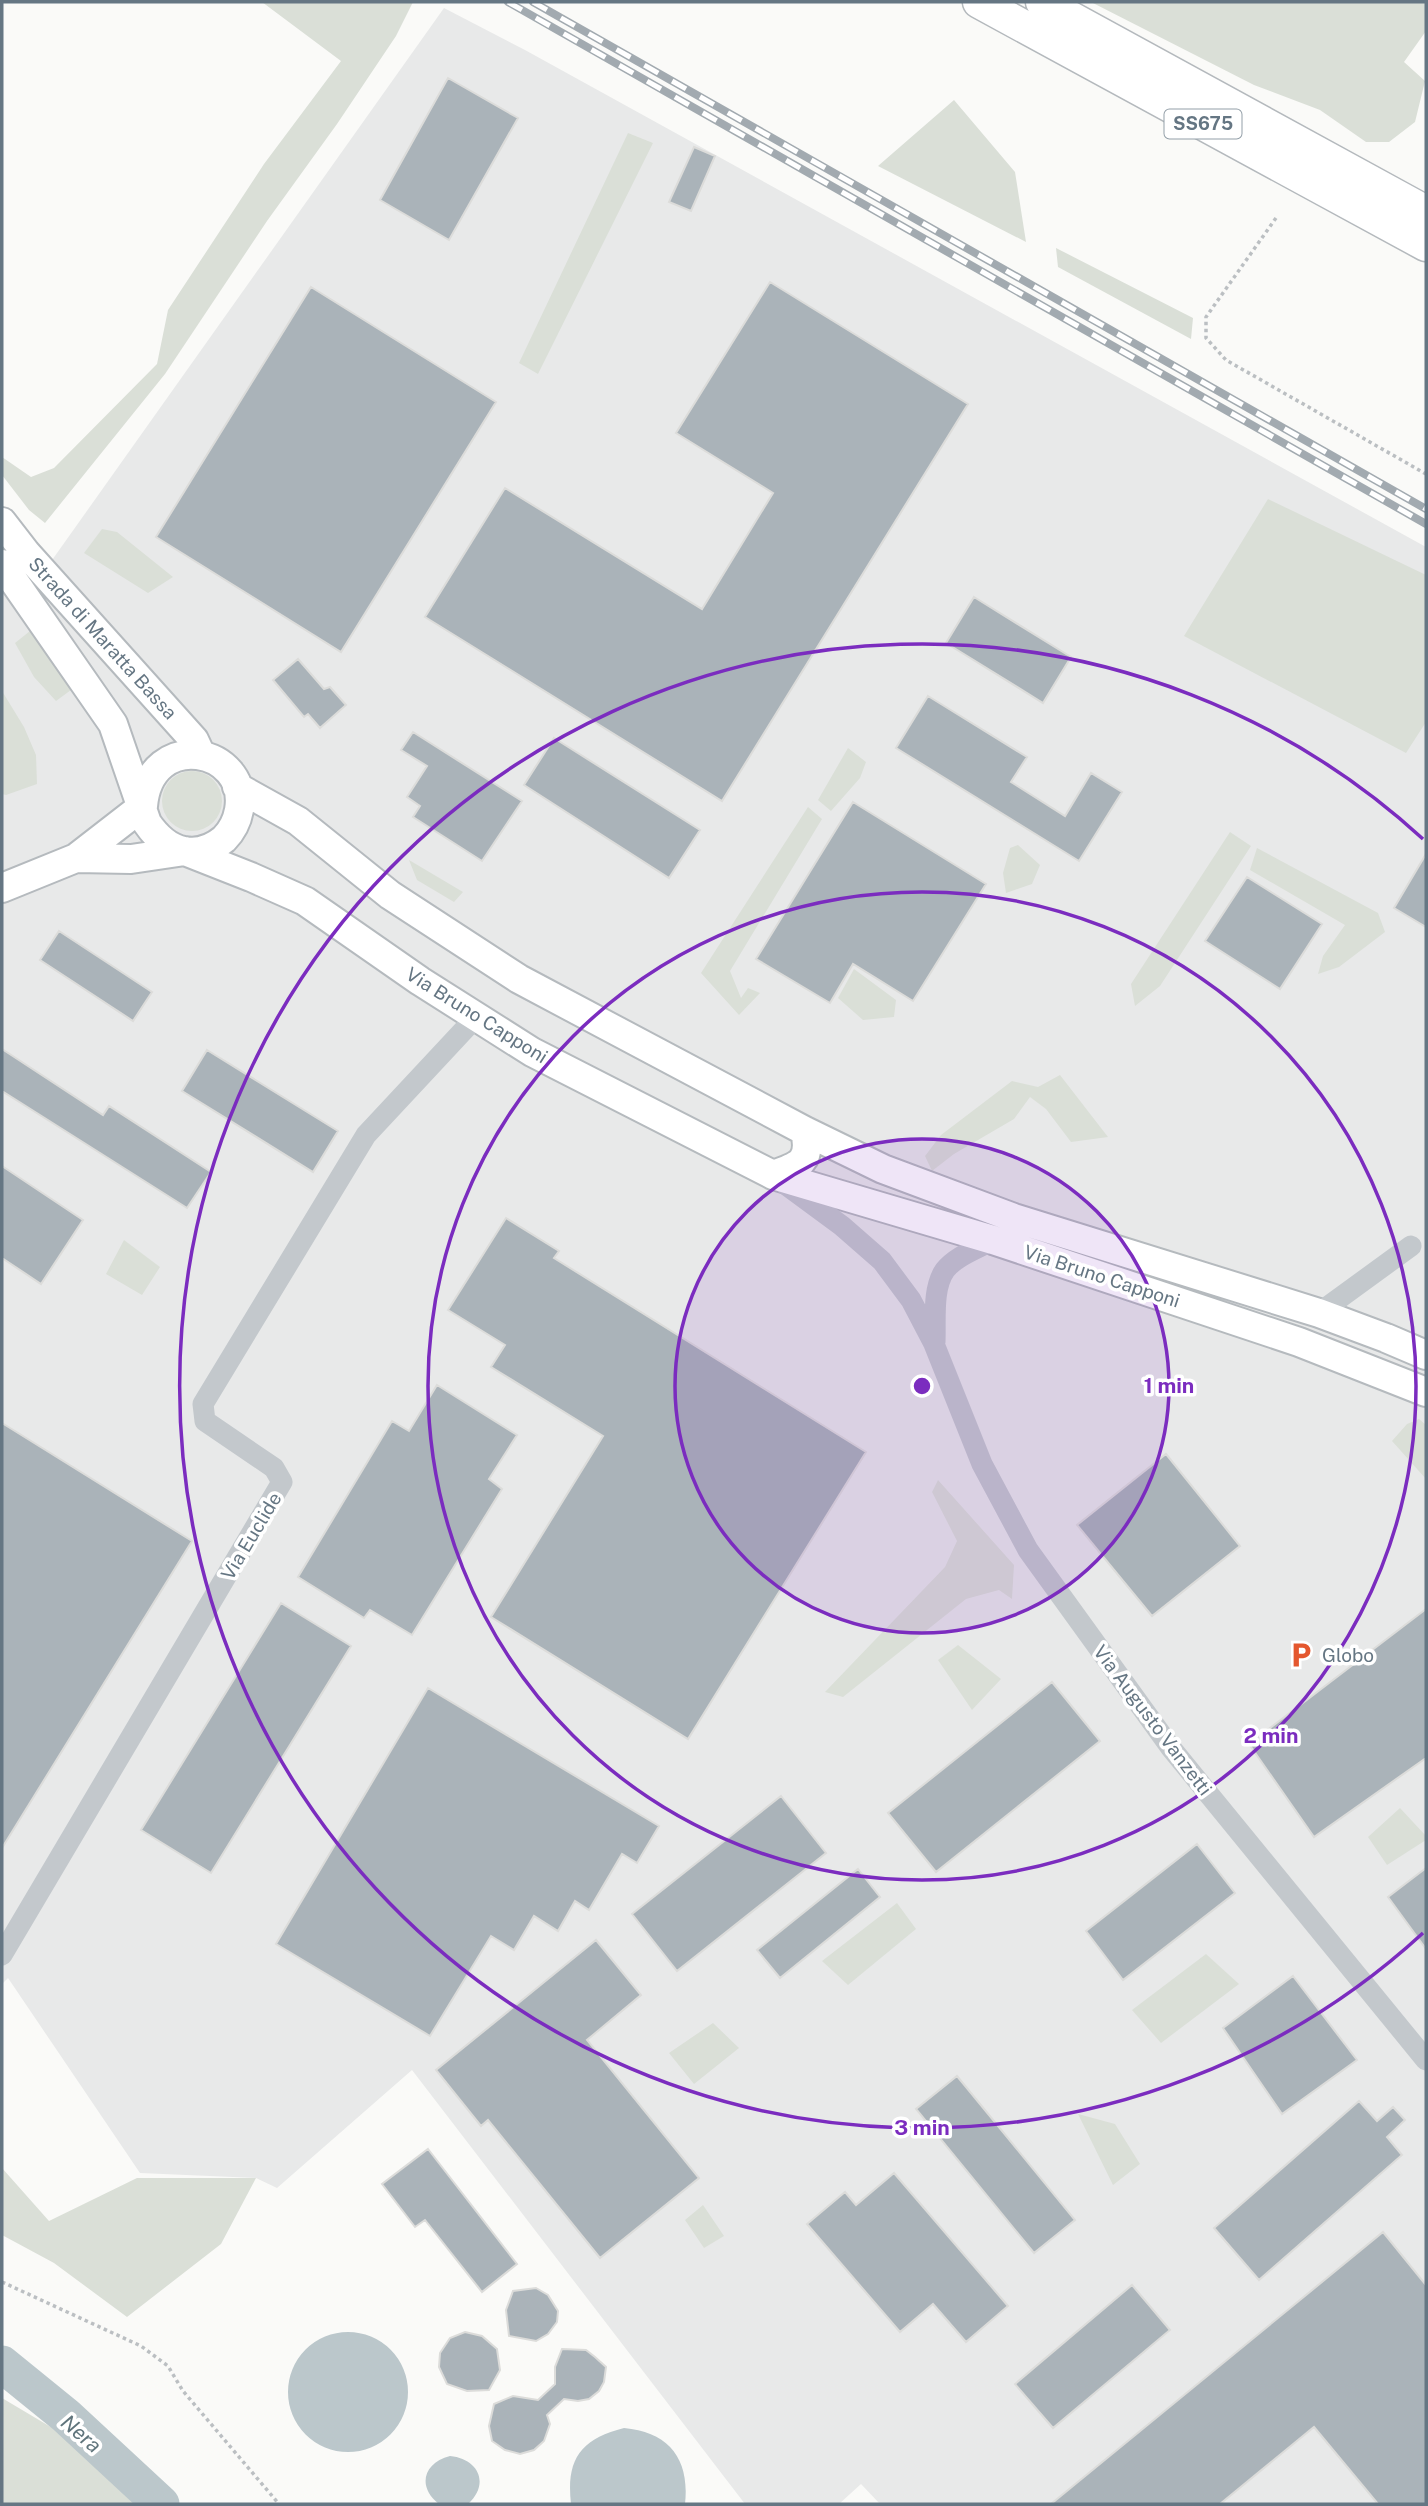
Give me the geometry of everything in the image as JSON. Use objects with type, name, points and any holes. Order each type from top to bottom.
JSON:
[{"type":"highway","name":"SS675","points":[[979,2],[1426,245]]},
{"type":"highway","name":"SS675","points":[[1042,2],[1426,212]]},
{"type":"main road","name":"Strada di Maratta Bassa","points":[[2,522],[26,553],[194,740],[201,755]]},
{"type":"main road","name":"Strada di Maratta Bassa","points":[[2,564],[113,724],[143,806]]},
{"type":"main road","points":[[76,858],[131,859],[201,851],[217,845],[229,834],[237,819],[240,803],[231,774],[223,766],[201,755],[179,757],[159,766],[144,792],[143,806],[147,822],[156,836],[169,846],[184,852]]},
{"type":"main road","name":"Via Bruno Capponi","points":[[237,787],[298,821],[390,895],[519,979],[805,1131],[883,1169],[1014,1218],[1319,1313],[1426,1356]]},
{"type":"main road","points":[[2,888],[76,858],[143,806]]},
{"type":"main road","name":"Via Bruno Capponi","points":[[184,852],[305,901],[532,1052],[773,1175],[993,1240],[1298,1342],[1426,1392]]},
{"type":"main road","points":[[773,1175],[796,1167],[803,1160],[808,1146],[805,1131]]},
{"type":"street","name":"Via Euclide","points":[[2,1955],[282,1482],[275,1468],[205,1421],[202,1404],[366,1135],[476,1017]]},
{"type":"street","name":"Via Augusto Vanzetti","points":[[773,1175],[842,1226],[882,1261],[911,1300],[934,1344],[982,1464],[1028,1550],[1171,1748],[1426,2060]]},
{"type":"street","name":"Via Augusto Vanzetti","points":[[934,1344],[937,1289],[944,1271],[958,1259],[993,1240]]},
{"type":"street","points":[[1319,1313],[1411,1246]]},
{"type":"path","points":[[1276,218],[1206,317],[1206,338],[1226,360],[1426,474]]},
{"type":"path","points":[[2,2282],[141,2346],[168,2366],[183,2391],[279,2504]]},
{"type":"shaded area","points":[[262,2],[413,2],[396,36],[267,221],[165,374],[45,523],[29,510],[2,475],[2,457],[31,477],[54,468],[157,364],[168,310],[264,164],[341,61]]},
{"type":"shaded area","points":[[1091,2],[1426,2],[1426,31],[1404,62],[1425,81],[1415,122],[1389,142],[1366,142],[1320,110],[1254,85]]},
{"type":"shaded area","points":[[444,8],[525,50],[1426,547],[1426,2504],[880,2504],[861,2484],[839,2504],[745,2504],[412,2070],[277,2188],[256,2178],[140,2173],[8,1978],[2,1984],[2,588],[18,608]]},
{"type":"shaded area","points":[[954,100],[1015,172],[1026,242],[878,166]]},
{"type":"shaded area","points":[[628,133],[653,143],[538,374],[519,363]]},
{"type":"shaded area","points":[[1056,248],[1193,318],[1191,339],[1058,267]]},
{"type":"shaded area","points":[[1268,499],[1426,575],[1426,722],[1406,753],[1184,636]]},
{"type":"shaded area","points":[[102,529],[117,532],[173,577],[148,593],[84,553]]},
{"type":"shaded area","points":[[30,631],[71,690],[56,701],[34,677],[15,643]]},
{"type":"shaded area","points":[[2,691],[24,727],[36,755],[37,784],[6,795],[2,794]]},
{"type":"shaded area","points":[[848,748],[866,762],[860,778],[831,811],[818,800]]},
{"type":"shaded area","points":[[192,771],[213,780],[222,801],[213,822],[192,831],[171,822],[162,801],[171,780]]},
{"type":"shaded area","points":[[808,807],[822,819],[730,971],[741,998],[748,988],[760,993],[739,1015],[701,973]]},
{"type":"shaded area","points":[[1230,832],[1251,846],[1160,986],[1135,1006],[1131,984]]},
{"type":"shaded area","points":[[1018,845],[1040,865],[1032,884],[1006,893],[1003,873],[1010,848]]},
{"type":"shaded area","points":[[1257,848],[1378,913],[1385,932],[1339,967],[1318,974],[1323,956],[1345,925],[1250,870]]},
{"type":"shaded area","points":[[409,860],[463,892],[454,902],[417,880]]},
{"type":"shaded area","points":[[854,969],[896,1000],[894,1017],[863,1020],[838,998]]},
{"type":"shaded area","points":[[1060,1075],[1108,1137],[1071,1142],[1046,1109],[1030,1097],[1014,1119],[954,1154],[932,1171],[925,1156],[941,1135],[1012,1081],[1038,1087]]},
{"type":"shaded area","points":[[124,1240],[160,1267],[142,1295],[106,1274]]},
{"type":"shaded area","points":[[1419,1419],[1426,1425],[1426,1479],[1392,1441],[1407,1424]]},
{"type":"shaded area","points":[[938,1480],[1014,1565],[1012,1599],[999,1590],[966,1599],[843,1697],[825,1692],[945,1567],[957,1541],[932,1492]]},
{"type":"shaded area","points":[[958,1645],[1001,1679],[972,1710],[938,1660]]},
{"type":"shaded area","points":[[1400,1808],[1426,1836],[1426,1840],[1387,1865],[1368,1837]]},
{"type":"shaded area","points":[[897,1903],[916,1929],[848,1985],[822,1961]]},
{"type":"shaded area","points":[[1206,1954],[1239,1984],[1161,2043],[1132,2010]]},
{"type":"shaded area","points":[[713,2023],[739,2048],[694,2084],[669,2053]]},
{"type":"shaded area","points":[[1078,2114],[1115,2124],[1140,2164],[1113,2185]]},
{"type":"shaded area","points":[[2,2168],[49,2221],[137,2178],[256,2178],[221,2244],[127,2317],[54,2263],[2,2235]]},
{"type":"shaded area","points":[[703,2205],[724,2236],[704,2248],[685,2220]]},
{"type":"shaded area","points":[[348,2332],[371,2337],[390,2350],[403,2369],[408,2392],[403,2415],[390,2434],[371,2447],[348,2452],[325,2447],[306,2434],[293,2415],[288,2392],[293,2369],[306,2350],[325,2337]]},
{"type":"shaded area","points":[[2,2398],[76,2442],[135,2504],[2,2504]]},
{"type":"shaded area","points":[[624,2428],[653,2435],[673,2451],[684,2474],[685,2504],[571,2504],[571,2475],[579,2454],[596,2438]]},
{"type":"shaded area","points":[[450,2456],[468,2462],[478,2474],[479,2488],[468,2504],[439,2504],[428,2490],[426,2476],[429,2470],[441,2459]]},
{"type":"building","points":[[448,78],[518,118],[449,240],[380,200]]},
{"type":"building","points":[[694,147],[715,156],[691,211],[669,202]]},
{"type":"building","points":[[770,282],[968,404],[722,801],[425,617],[505,488],[702,609],[773,493],[676,433]]},
{"type":"building","points":[[311,287],[496,402],[341,652],[156,537]]},
{"type":"building","points":[[974,597],[1071,657],[1043,703],[946,643]]},
{"type":"building","points":[[298,659],[324,689],[330,687],[346,705],[320,728],[308,714],[304,717],[273,680]]},
{"type":"building","points":[[928,696],[1027,757],[1011,782],[1065,816],[1091,773],[1122,792],[1079,861],[896,748]]},
{"type":"building","points":[[413,732],[522,801],[482,861],[413,817],[420,806],[407,797],[427,766],[401,750]]},
{"type":"building","points":[[554,738],[700,830],[669,878],[524,785]]},
{"type":"building","points":[[853,802],[986,884],[913,1001],[853,964],[830,1003],[756,959]]},
{"type":"building","points":[[1426,854],[1426,927],[1394,908]]},
{"type":"building","points":[[1247,877],[1322,924],[1280,989],[1205,941]]},
{"type":"building","points":[[59,931],[152,992],[133,1021],[40,960]]},
{"type":"building","points":[[2,1049],[103,1115],[109,1106],[211,1172],[187,1208],[2,1091]]},
{"type":"building","points":[[207,1050],[338,1131],[313,1172],[182,1091]]},
{"type":"building","points":[[2,1166],[83,1220],[41,1284],[2,1258]]},
{"type":"building","points":[[506,1218],[559,1251],[554,1258],[866,1452],[688,1739],[491,1617],[603,1436],[491,1367],[505,1345],[448,1310]]},
{"type":"building","points":[[437,1385],[517,1435],[489,1479],[502,1489],[412,1635],[370,1610],[364,1618],[298,1577],[392,1421],[409,1431]]},
{"type":"building","points":[[2,1423],[192,1541],[2,1848]]},
{"type":"building","points":[[1166,1454],[1240,1546],[1152,1616],[1077,1525]]},
{"type":"building","points":[[281,1603],[351,1646],[211,1873],[141,1830]]},
{"type":"building","points":[[1426,1609],[1426,1758],[1314,1837],[1249,1744]]},
{"type":"building","points":[[1052,1682],[1100,1741],[936,1872],[888,1813]]},
{"type":"building","points":[[428,1688],[659,1826],[637,1863],[622,1854],[589,1910],[575,1901],[558,1931],[534,1916],[514,1950],[491,1936],[430,2036],[276,1944]]},
{"type":"building","points":[[781,1796],[826,1853],[677,1971],[632,1914]]},
{"type":"building","points":[[1197,1844],[1235,1893],[1123,1980],[1086,1931]]},
{"type":"building","points":[[1426,1868],[1426,1949],[1388,1897]]},
{"type":"building","points":[[858,1869],[880,1897],[780,1978],[757,1950]]},
{"type":"building","points":[[596,1940],[641,1995],[587,2040],[699,2178],[600,2258],[488,2120],[481,2126],[436,2070]]},
{"type":"building","points":[[1293,1976],[1357,2060],[1282,2114],[1223,2028]]},
{"type":"building","points":[[957,2076],[1075,2220],[1034,2253],[916,2109]]},
{"type":"building","points":[[1359,2101],[1377,2121],[1393,2107],[1405,2120],[1387,2137],[1402,2155],[1259,2280],[1214,2228]]},
{"type":"building","points":[[428,2149],[517,2264],[482,2292],[425,2220],[415,2227],[382,2184]]},
{"type":"building","points":[[894,2173],[1008,2306],[966,2342],[933,2304],[900,2332],[807,2224],[845,2192],[856,2205]]},
{"type":"building","points":[[1383,2232],[1426,2285],[1426,2504],[1378,2504],[1314,2427],[1220,2504],[1051,2504]]},
{"type":"building","points":[[1132,2285],[1170,2330],[1053,2428],[1015,2384]]},
{"type":"building","points":[[536,2288],[548,2295],[558,2311],[557,2322],[548,2334],[536,2341],[509,2336],[506,2310],[513,2291]]},
{"type":"building","points":[[465,2332],[482,2336],[497,2349],[500,2370],[489,2390],[467,2391],[447,2384],[439,2367],[440,2353],[450,2338]]},
{"type":"building","points":[[562,2349],[586,2350],[606,2367],[604,2382],[599,2391],[589,2399],[564,2399],[547,2415],[550,2424],[544,2441],[534,2450],[520,2454],[505,2450],[492,2441],[489,2426],[494,2404],[513,2396],[538,2400],[555,2384],[555,2367]]},
{"type":"waterway","name":"Nera","points":[[2,2364],[66,2416],[161,2504]]},
{"type":"railway","points":[[508,2],[1426,524]]},
{"type":"railway","points":[[533,2],[1426,509]]},
{"type":"place","name":"Globo","points":[[1301,1655]]}]
